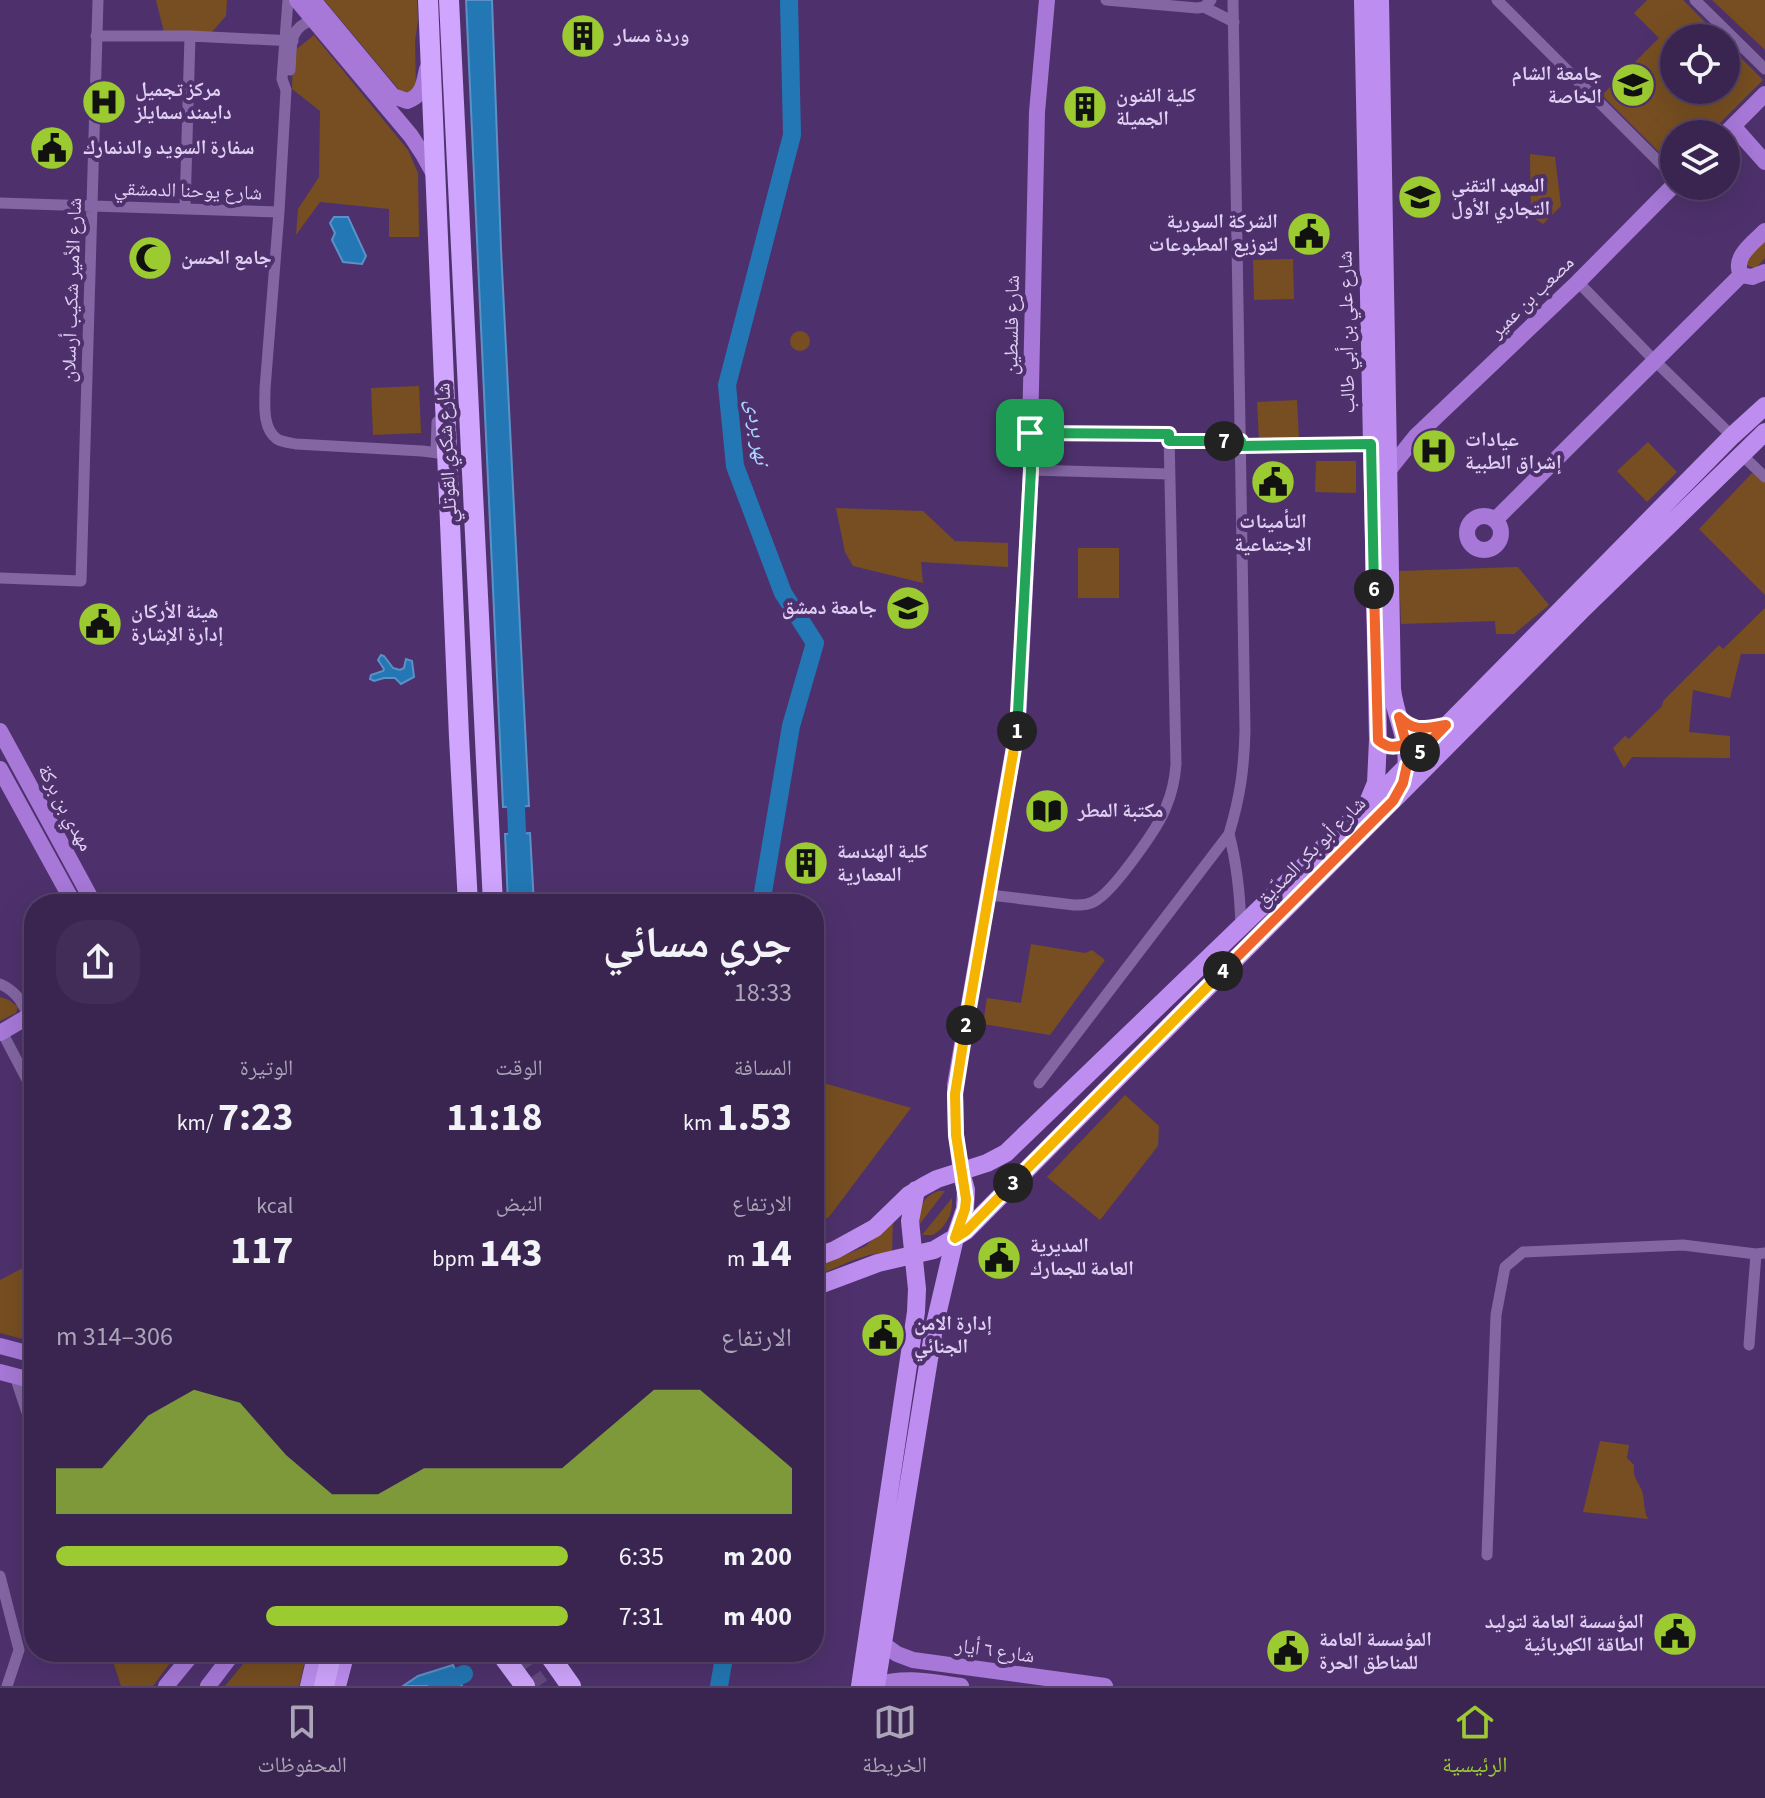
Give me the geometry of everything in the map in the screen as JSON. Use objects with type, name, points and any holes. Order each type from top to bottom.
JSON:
[{"type":"highway","name":"شارع شكري القوتلي","points":[[428,0],[442,454],[467,894]]},
{"type":"highway","name":"شارع شكري القوتلي","points":[[449,0],[493,894]]},
{"type":"highway","points":[[324,1686],[330,1662]]},
{"type":"highway","points":[[507,1662],[525,1686]]},
{"type":"highway","points":[[554,1662],[571,1686]]},
{"type":"main road","points":[[297,0],[411,136],[435,177]]},
{"type":"main road","points":[[313,0],[393,96],[402,101],[412,100],[420,94],[429,55]]},
{"type":"main road","name":"شارع فلسطين","points":[[961,1172],[956,1135],[955,1085],[1018,723],[1031,470],[1037,112],[1047,0]]},
{"type":"main road","name":"شارع علي بن أبي طالب","points":[[1363,0],[1372,68],[1387,415],[1392,689],[1406,743],[1407,765]]},
{"type":"main road","name":"شارع علي بن أبي طالب","points":[[1367,805],[1376,783],[1378,740],[1371,444],[1372,68],[1380,0]]},
{"type":"main road","points":[[1739,120],[1765,94]]},
{"type":"main road","points":[[1740,140],[1765,162]]},
{"type":"main road","name":"مصعب بن عمير","points":[[1388,471],[1416,436],[1660,199]]},
{"type":"main road","points":[[1741,275],[1738,268],[1740,257],[1765,231]]},
{"type":"main road","points":[[1741,275],[1752,277],[1765,272]]},
{"type":"main road","points":[[1495,520],[1741,275]]},
{"type":"main road","name":"شارع أبو بكر الصدّيق","points":[[824,1254],[875,1228],[916,1190],[1006,1153],[1367,805],[1765,406]]},
{"type":"main road","points":[[1387,415],[1399,429],[1416,436]]},
{"type":"main road","name":"شارع أبو بكر الصدّيق","points":[[824,1283],[878,1263],[934,1250],[966,1231],[1583,609],[1765,432]]},
{"type":"main road","points":[[1399,717],[1407,726],[1417,729],[1446,725]]},
{"type":"main road","name":"مهدي بن بركة","points":[[0,731],[89,894]]},
{"type":"main road","points":[[1378,740],[1391,747],[1406,743]]},
{"type":"main road","points":[[1393,801],[1403,783],[1407,765]]},
{"type":"main road","points":[[0,769],[69,894]]},
{"type":"main road","points":[[11,789],[18,783],[28,781]]},
{"type":"main road","points":[[21,807],[30,806],[38,800]]},
{"type":"main road","points":[[1,1032],[24,1019]]},
{"type":"main road","points":[[987,1163],[992,1180],[1005,1191]]},
{"type":"main road","points":[[876,1686],[934,1328],[965,1209],[961,1172]]},
{"type":"main road","points":[[860,1686],[916,1312],[917,1289],[910,1221],[916,1190]]},
{"type":"main road","points":[[0,1346],[24,1352]]},
{"type":"main road","name":"شارع ٦ أيار","points":[[883,1644],[913,1660],[984,1678],[1104,1686]]},
{"type":"main road","points":[[166,1686],[186,1662]]},
{"type":"main road","points":[[208,1686],[226,1662]]},
{"type":"main road","points":[[309,1686],[315,1662]]},
{"type":"main road","points":[[337,1686],[343,1662]]},
{"type":"main road","name":"شارع ٦ أيار","points":[[876,1686],[893,1680],[910,1679],[961,1686]]},
{"type":"street","name":"شارع الأمير شكيب أرسلان","points":[[0,578],[81,581],[98,0]]},
{"type":"street","points":[[288,0],[289,41],[282,79],[286,90],[279,212],[265,389],[268,429],[278,440],[296,444],[442,454]]},
{"type":"street","points":[[1106,0],[1208,4],[1234,22]]},
{"type":"street","points":[[1039,1083],[1229,834],[1239,798],[1245,731],[1233,0]]},
{"type":"street","points":[[1497,0],[1660,163]]},
{"type":"street","points":[[1695,0],[1765,69]]},
{"type":"street","points":[[289,41],[300,25],[313,20]]},
{"type":"street","points":[[96,36],[190,36],[289,41]]},
{"type":"street","points":[[185,208],[190,36]]},
{"type":"street","name":"شارع يوحنا الدمشقي","points":[[0,203],[279,212]]},
{"type":"street","points":[[1578,282],[1732,436]]},
{"type":"street","points":[[1030,433],[1241,444],[1371,444]]},
{"type":"street","points":[[990,895],[1074,905],[1094,902],[1109,889],[1150,837],[1166,808],[1176,764],[1169,438]]},
{"type":"street","points":[[1742,455],[1765,477]]},
{"type":"street","points":[[1031,470],[1169,474]]},
{"type":"street","points":[[1229,834],[1241,901],[1241,926]]},
{"type":"street","points":[[0,984],[10,988],[24,1004]]},
{"type":"street","points":[[1,1032],[24,1075]]},
{"type":"street","points":[[1487,1555],[1496,1315],[1505,1267],[1523,1252],[1683,1245],[1760,1253],[1749,1345]]},
{"type":"street","points":[[8,1374],[24,1411]]},
{"type":"street","points":[[0,1576],[19,1650],[7,1686]]},
{"type":"shaded area","points":[[156,0],[227,0],[226,16],[210,34],[164,32]]},
{"type":"shaded area","points":[[324,0],[417,0],[416,88],[407,93],[401,92]]},
{"type":"shaded area","points":[[1647,0],[1683,0],[1707,24],[1660,24],[1660,104],[1739,104],[1723,120],[1660,120],[1660,153],[1602,95],[1659,38],[1634,13]]},
{"type":"shaded area","points":[[1712,0],[1765,0],[1765,50],[1740,24]]},
{"type":"shaded area","points":[[314,35],[408,150],[418,173],[419,237],[389,237],[389,209],[320,202],[296,235],[298,209],[319,177],[320,111],[292,89],[293,52]]},
{"type":"shaded area","points":[[1740,57],[1763,80],[1740,103]]},
{"type":"shaded area","points":[[1530,154],[1555,157],[1561,206],[1543,224],[1531,216]]},
{"type":"shaded area","points":[[1765,238],[1765,258],[1755,269],[1747,265],[1746,258]]},
{"type":"shaded area","points":[[1293,259],[1294,299],[1254,300],[1253,260]]},
{"type":"shaded area","points":[[800,331],[807,334],[810,341],[807,348],[800,351],[793,348],[790,341],[793,334]]},
{"type":"shaded area","points":[[419,386],[421,433],[373,435],[371,388]]},
{"type":"shaded area","points":[[1297,400],[1299,438],[1259,440],[1257,402]]},
{"type":"shaded area","points":[[1648,442],[1677,472],[1647,502],[1617,471]]},
{"type":"shaded area","points":[[1316,461],[1356,461],[1356,493],[1315,492]]},
{"type":"shaded area","points":[[1752,473],[1765,480],[1765,595],[1699,529]]},
{"type":"shaded area","points":[[836,508],[923,511],[955,541],[1008,543],[1008,567],[921,562],[923,583],[853,566],[845,552]]},
{"type":"shaded area","points":[[1078,548],[1119,548],[1119,598],[1078,598]]},
{"type":"shaded area","points":[[1518,567],[1549,605],[1514,634],[1496,634],[1495,621],[1401,624],[1399,571]]},
{"type":"shaded area","points":[[1765,608],[1765,654],[1741,654],[1730,698],[1693,690],[1689,732],[1730,736],[1730,758],[1632,757],[1624,768],[1613,748],[1625,736],[1629,739],[1719,645],[1723,649]]},
{"type":"shaded area","points":[[1031,944],[1085,953],[1092,950],[1105,960],[1050,1035],[983,1024],[987,998],[1021,1003]]},
{"type":"shaded area","points":[[0,997],[18,1007],[16,1013],[0,1021]]},
{"type":"shaded area","points":[[824,1083],[911,1108],[829,1217],[824,1220]]},
{"type":"shaded area","points":[[1125,1095],[1159,1126],[1158,1146],[1100,1220],[1047,1177]]},
{"type":"shaded area","points":[[939,1191],[945,1191],[916,1229],[924,1201]]},
{"type":"shaded area","points":[[952,1198],[950,1214],[942,1228],[933,1235],[922,1235]]},
{"type":"shaded area","points":[[893,1218],[892,1253],[872,1254],[824,1273],[824,1264],[866,1246]]},
{"type":"shaded area","points":[[24,1267],[24,1339],[0,1333],[0,1280]]},
{"type":"shaded area","points":[[1600,1441],[1629,1445],[1627,1458],[1634,1465],[1648,1519],[1583,1512]]},
{"type":"shaded area","points":[[113,1662],[171,1662],[153,1686],[121,1686]]},
{"type":"shaded area","points":[[245,1662],[305,1662],[299,1686],[225,1686]]},
{"type":"water","points":[[466,0],[492,0],[501,249],[529,806],[503,807]]},
{"type":"water","points":[[334,217],[348,217],[366,256],[362,264],[343,262],[332,240],[335,233],[330,223]]},
{"type":"water","points":[[381,655],[393,668],[400,670],[404,668],[406,659],[412,661],[414,677],[401,684],[395,678],[370,679],[371,675],[384,669],[378,660]]},
{"type":"water","points":[[530,833],[533,894],[508,894],[505,834]]},
{"type":"water","points":[[453,1665],[462,1686],[403,1686],[418,1676]]},
{"type":"waterway","name":"نهر بردى","points":[[763,894],[791,726],[815,643],[783,593],[735,466],[727,385],[792,135],[789,0]]},
{"type":"waterway","name":"نهر بردى","points":[[515,783],[520,894]]},
{"type":"waterway","name":"نهر بردى","points":[[719,1686],[723,1662]]},
{"type":"waterway","name":"نهر بردى","points":[[437,1686],[464,1674]]},
{"type":"tunnel","points":[[522,1662],[539,1686]]},
{"type":"place","name":"وردة مسار","points":[[583,36]]},
{"type":"place","name":"جامعة الشام الخاصة","points":[[1633,85]]},
{"type":"place","name":"مركز تجميل دايمند سمايلز","points":[[104,102]]},
{"type":"place","name":"كلية الفنون الجميلة","points":[[1085,107]]},
{"type":"place","name":"سفارة السويد والدنمارك","points":[[52,148]]},
{"type":"place","name":"المعهد التقني التجاري الأول","points":[[1420,197]]},
{"type":"place","name":"الشركة السورية لتوزيع المطبوعات","points":[[1309,234]]},
{"type":"place","name":"جامع الحسن","points":[[150,258]]},
{"type":"place","name":"عيادات إشراق الطبية","points":[[1434,451]]},
{"type":"place","name":"التأمينات الاجتماعية","points":[[1273,482]]},
{"type":"place","name":"جامعة دمشق","points":[[908,608]]},
{"type":"place","name":"هيئة الأركان إدارة الإشارة","points":[[100,624]]},
{"type":"place","name":"مكتبة المطر","points":[[1047,811]]},
{"type":"place","name":"كلية الهندسة المعمارية","points":[[806,863]]},
{"type":"place","name":"المديرية العامة للجمارك","points":[[999,1258]]},
{"type":"place","name":"إدارة الامن الجنائي","points":[[883,1335]]},
{"type":"place","name":"المؤسسة العامة لتوليد الطاقة الكهربائية","points":[[1675,1634]]},
{"type":"place","name":"المؤسسة العامة للمناطق الحرة","points":[[1288,1651]]},
{"type":"route","points":[[1030,433],[1169,434],[1169,441],[1241,441],[1240,446],[1371,444],[1378,740],[1391,747],[1406,743],[1399,717],[1407,726],[1417,729],[1446,725],[1407,765],[1403,783],[1393,801],[966,1231],[955,1238],[965,1209],[966,1190],[956,1135],[955,1085],[1018,723],[1031,470],[1030,433]]}]
